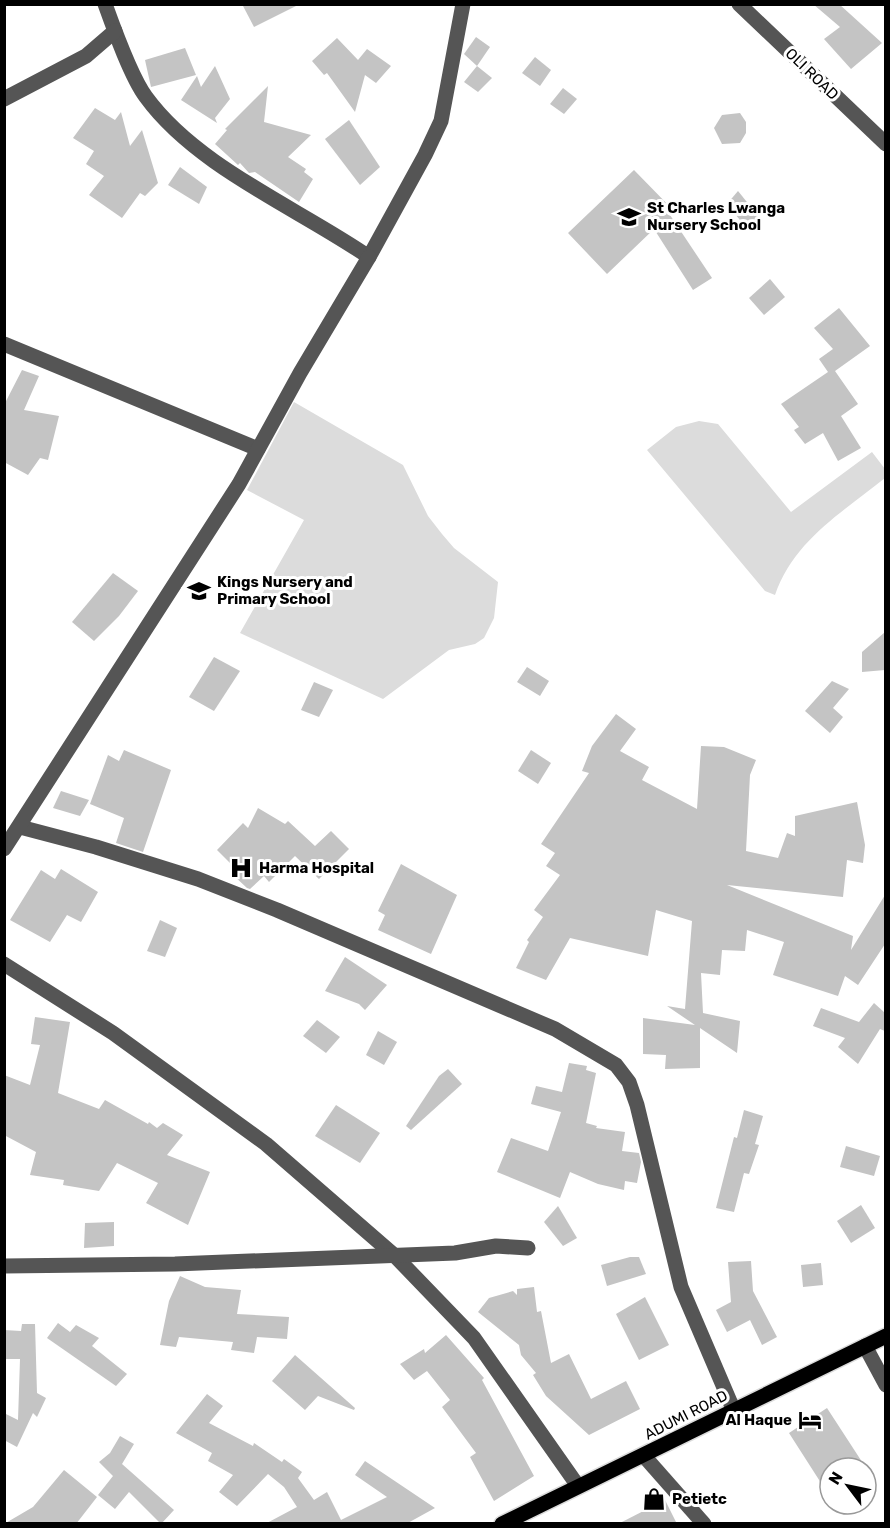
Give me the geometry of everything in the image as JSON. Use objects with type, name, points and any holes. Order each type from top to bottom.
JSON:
[{"type":"main road","name":"ADUMI ROAD","points":[[502,1524],[885,1336]]},
{"type":"street","points":[[105,4],[145,96],[186,140],[263,193],[369,256]]},
{"type":"street","points":[[4,849],[239,484],[425,155],[441,121],[463,4]]},
{"type":"street","name":"OLI ROAD","points":[[739,4],[885,144]]},
{"type":"street","points":[[4,99],[86,56],[115,31]]},
{"type":"street","points":[[4,344],[258,449]]},
{"type":"street","points":[[20,827],[146,862],[277,910],[555,1029],[616,1065],[628,1082],[637,1105],[681,1287],[734,1411]]},
{"type":"street","points":[[4,964],[113,1033],[267,1144],[395,1256],[474,1338],[578,1486]]},
{"type":"street","points":[[4,1266],[176,1264],[455,1253],[496,1246],[528,1248]]},
{"type":"street","points":[[865,1346],[885,1385]]},
{"type":"street","points":[[644,1456],[704,1524]]},
{"type":"shaded area","points":[[294,402],[403,465],[428,516],[442,534],[454,548],[498,582],[494,618],[484,638],[475,644],[449,650],[383,699],[240,633],[304,520],[247,490]]},
{"type":"shaded area","points":[[699,421],[718,424],[791,512],[872,452],[885,469],[885,478],[837,515],[807,543],[794,558],[775,595],[765,591],[647,450],[676,427]]},
{"type":"building","points":[[242,4],[300,4],[254,27]]},
{"type":"building","points":[[813,4],[839,4],[882,43],[851,69],[824,39],[840,27]]},
{"type":"building","points":[[476,37],[490,47],[477,66],[464,54]]},
{"type":"building","points":[[337,38],[358,60],[367,49],[391,66],[376,83],[365,75],[355,112],[327,73],[324,75],[312,61]]},
{"type":"building","points":[[185,48],[196,75],[151,87],[145,60]]},
{"type":"building","points":[[535,57],[551,70],[540,86],[522,73]]},
{"type":"building","points":[[215,66],[230,99],[215,118],[217,123],[181,100],[197,76],[201,87]]},
{"type":"building","points":[[477,66],[492,78],[478,92],[464,82]]},
{"type":"building","points":[[268,86],[264,122],[311,135],[288,157],[306,169],[304,172],[313,179],[299,202],[255,172],[249,173],[215,144],[227,130],[225,129]]},
{"type":"building","points":[[563,88],[577,99],[564,114],[550,104]]},
{"type":"building","points":[[95,108],[115,120],[121,112],[130,146],[142,130],[158,183],[145,196],[140,193],[122,218],[89,195],[104,176],[86,164],[94,151],[73,138]]},
{"type":"building","points":[[740,113],[746,122],[746,133],[740,143],[722,144],[714,128],[722,115]]},
{"type":"building","points":[[349,120],[380,167],[360,185],[325,139]]},
{"type":"building","points":[[180,167],[207,187],[199,204],[168,185]]},
{"type":"building","points":[[634,170],[674,211],[670,215],[712,278],[693,290],[654,229],[607,274],[568,233]]},
{"type":"building","points":[[738,191],[759,217],[748,230],[727,204]]},
{"type":"building","points":[[770,279],[785,297],[764,315],[749,298]]},
{"type":"building","points":[[839,308],[870,346],[835,371],[858,404],[841,416],[861,448],[838,461],[823,433],[805,444],[794,430],[799,427],[781,404],[828,372],[819,359],[833,349],[814,328]]},
{"type":"building","points":[[22,370],[39,376],[24,410],[59,416],[48,460],[40,458],[28,475],[4,462],[4,405]]},
{"type":"building","points":[[113,573],[138,591],[119,616],[94,641],[72,622]]},
{"type":"building","points":[[885,632],[885,670],[862,672],[862,652]]},
{"type":"building","points":[[214,657],[240,671],[214,711],[189,697]]},
{"type":"building","points":[[527,667],[549,681],[540,696],[517,682]]},
{"type":"building","points":[[832,681],[849,689],[833,708],[843,717],[830,733],[805,711]]},
{"type":"building","points":[[314,682],[333,690],[319,717],[301,710]]},
{"type":"building","points":[[616,714],[636,729],[620,751],[649,767],[642,780],[697,809],[701,746],[724,747],[756,760],[750,775],[746,851],[778,858],[787,833],[795,836],[795,816],[857,802],[865,845],[863,863],[847,860],[843,897],[727,885],[853,936],[851,950],[885,895],[885,944],[858,985],[845,976],[838,996],[773,975],[784,942],[747,930],[745,951],[722,950],[720,975],[701,973],[703,1013],[740,1021],[737,1053],[700,1028],[700,1068],[665,1069],[666,1055],[643,1054],[643,1018],[695,1025],[667,1006],[685,1009],[692,921],[656,910],[648,956],[570,938],[546,980],[516,968],[529,942],[527,940],[543,917],[534,910],[560,875],[546,866],[555,853],[541,844],[589,773],[582,771],[592,746]]},
{"type":"building","points":[[124,750],[171,770],[143,852],[116,843],[124,818],[90,804],[108,755],[119,761]]},
{"type":"building","points":[[531,750],[551,763],[538,784],[518,771]]},
{"type":"building","points":[[61,791],[89,800],[80,816],[53,808]]},
{"type":"building","points":[[258,808],[285,824],[288,821],[315,846],[331,831],[349,849],[319,879],[295,856],[269,882],[264,876],[250,889],[247,888],[233,875],[237,870],[217,850],[243,823],[248,828]]},
{"type":"building","points":[[401,864],[457,895],[431,954],[378,930],[385,915],[378,911]]},
{"type":"building","points":[[61,869],[98,892],[81,922],[67,915],[50,942],[10,920],[41,870],[55,879]]},
{"type":"building","points":[[160,920],[177,928],[165,957],[147,951]]},
{"type":"building","points":[[345,957],[387,985],[365,1010],[359,1004],[325,991]]},
{"type":"building","points":[[874,1003],[885,1013],[885,1031],[880,1029],[858,1064],[838,1047],[845,1038],[813,1026],[821,1008],[859,1022]]},
{"type":"building","points":[[35,1017],[70,1022],[58,1093],[99,1109],[105,1100],[148,1124],[149,1122],[157,1128],[163,1123],[183,1135],[167,1155],[210,1172],[188,1225],[146,1203],[158,1183],[117,1163],[99,1191],[63,1185],[64,1180],[30,1175],[36,1152],[4,1135],[4,1075],[30,1085],[40,1045],[31,1044]]},
{"type":"building","points":[[317,1020],[340,1037],[326,1053],[303,1036]]},
{"type":"building","points":[[378,1031],[397,1042],[384,1065],[366,1055]]},
{"type":"building","points":[[569,1063],[587,1066],[586,1070],[596,1073],[586,1123],[597,1126],[596,1128],[625,1132],[622,1151],[639,1153],[641,1162],[637,1183],[625,1181],[624,1190],[598,1184],[570,1172],[560,1198],[497,1172],[511,1138],[548,1151],[561,1112],[531,1104],[536,1086],[562,1092]]},
{"type":"building","points":[[448,1069],[462,1084],[411,1130],[406,1126],[439,1076]]},
{"type":"building","points":[[336,1105],[380,1133],[360,1163],[315,1136]]},
{"type":"building","points":[[744,1110],[763,1116],[755,1144],[759,1145],[749,1174],[744,1173],[734,1212],[716,1208],[734,1137],[737,1138]]},
{"type":"building","points":[[846,1146],[880,1156],[874,1176],[840,1167]]},
{"type":"building","points":[[861,1205],[875,1228],[851,1243],[837,1221]]},
{"type":"building","points":[[558,1206],[577,1238],[563,1246],[544,1222]]},
{"type":"building","points":[[114,1222],[114,1246],[84,1248],[85,1223]]},
{"type":"building","points":[[630,1257],[639,1257],[646,1274],[607,1286],[601,1265]]},
{"type":"building","points":[[751,1261],[753,1291],[777,1337],[762,1345],[750,1320],[727,1332],[716,1310],[731,1302],[728,1262]]},
{"type":"building","points":[[821,1263],[823,1285],[803,1287],[801,1265]]},
{"type":"building","points":[[180,1276],[205,1287],[241,1290],[237,1314],[289,1317],[287,1339],[257,1337],[254,1353],[231,1350],[233,1342],[179,1337],[176,1347],[160,1345],[169,1301]]},
{"type":"building","points":[[534,1287],[537,1312],[541,1311],[551,1363],[569,1354],[591,1399],[626,1381],[640,1409],[589,1435],[546,1396],[533,1375],[536,1373],[521,1355],[519,1345],[478,1312],[489,1298],[513,1291],[517,1295],[517,1289]]},
{"type":"building","points":[[645,1297],[669,1345],[639,1360],[616,1314]]},
{"type":"building","points":[[58,1323],[70,1332],[76,1325],[99,1338],[92,1346],[127,1374],[116,1386],[47,1338]]},
{"type":"building","points":[[22,1324],[35,1324],[37,1393],[46,1398],[37,1417],[33,1413],[17,1447],[4,1440],[4,1413],[18,1420],[20,1359],[4,1359],[4,1330],[21,1331]]},
{"type":"building","points":[[446,1335],[484,1378],[482,1380],[534,1476],[494,1501],[470,1457],[476,1453],[442,1407],[450,1400],[427,1371],[414,1380],[400,1364],[424,1349],[425,1353]]},
{"type":"building","points":[[295,1355],[355,1408],[354,1410],[318,1396],[305,1410],[272,1381]]},
{"type":"building","points":[[207,1394],[223,1406],[209,1423],[253,1446],[254,1443],[282,1462],[284,1459],[302,1472],[298,1478],[314,1500],[327,1492],[341,1520],[387,1497],[355,1475],[365,1461],[435,1508],[406,1524],[265,1524],[297,1507],[284,1487],[268,1474],[237,1506],[219,1492],[233,1475],[208,1461],[212,1453],[176,1433]]},
{"type":"building","points":[[827,1408],[858,1456],[818,1456],[818,1478],[789,1433]]},
{"type":"building","points":[[120,1436],[134,1444],[122,1464],[174,1510],[161,1524],[129,1492],[115,1509],[98,1495],[113,1476],[99,1462],[110,1453]]},
{"type":"building","points":[[64,1470],[97,1497],[76,1524],[4,1524],[33,1507]]},
{"type":"building","points":[[665,1500],[677,1524],[618,1524]]},
{"type":"place","name":"St Charles Lwanga Nursery School","points":[[629,217]]},
{"type":"place","name":"Kings Nursery and Primary School","points":[[199,591]]},
{"type":"place","name":"Harma Hospital","points":[[241,868]]},
{"type":"place","name":"Al Haque","points":[[810,1420]]},
{"type":"place","name":"Petietc","points":[[654,1499]]}]
